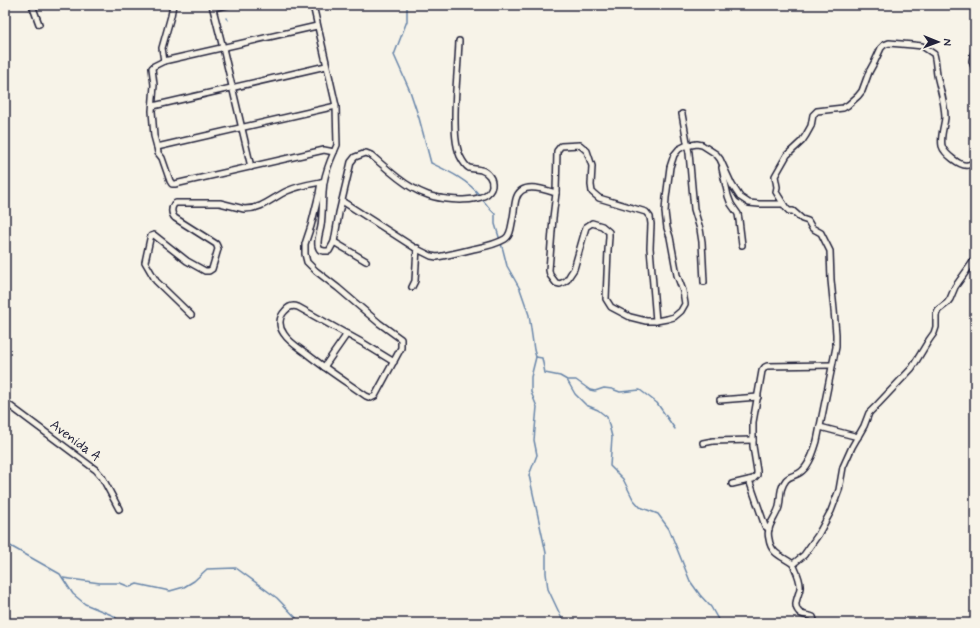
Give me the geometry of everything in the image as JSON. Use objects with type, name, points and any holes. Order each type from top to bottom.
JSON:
[{"type":"street","points":[[32,5],[39,24]]},
{"type":"street","points":[[164,61],[162,48],[173,5]]},
{"type":"street","points":[[227,5],[213,7],[224,48],[251,167]]},
{"type":"street","points":[[313,5],[336,106],[337,145],[322,182],[305,244],[307,262],[400,339],[401,348],[394,362],[375,396],[371,398],[300,349],[283,333],[280,322],[281,315],[287,308],[293,306],[298,307],[394,362]]},
{"type":"street","points":[[317,26],[156,64],[152,68],[154,85],[152,106],[154,136],[158,153],[162,158],[172,184],[324,150],[334,152]]},
{"type":"street","points":[[322,182],[322,218],[318,248],[324,251],[329,251],[334,242],[338,214],[351,162],[355,157],[366,153],[371,155],[396,177],[412,188],[428,195],[458,200],[480,198],[492,188],[490,175],[484,170],[468,168],[458,150],[455,110],[459,41]]},
{"type":"street","points":[[813,623],[813,617],[810,615],[800,614],[797,611],[796,606],[800,583],[794,564],[771,549],[768,534],[779,506],[780,492],[784,483],[791,476],[802,472],[814,453],[818,441],[836,347],[830,251],[821,234],[812,228],[808,221],[802,219],[793,211],[786,208],[783,204],[776,192],[777,187],[775,176],[787,155],[806,135],[813,115],[817,111],[843,108],[858,96],[862,91],[868,72],[881,48],[889,43],[922,46],[934,54],[942,94],[945,119],[941,141],[942,148],[958,163],[963,165],[970,165],[975,160]]},
{"type":"street","points":[[975,46],[972,61],[975,70]]},
{"type":"street","points":[[152,106],[326,66]]},
{"type":"street","points":[[157,147],[336,106]]},
{"type":"street","points":[[682,114],[694,209],[702,242],[704,282]]},
{"type":"street","points":[[656,321],[650,248],[650,217],[646,212],[600,198],[592,192],[592,166],[587,151],[580,145],[561,146],[557,151],[556,192],[549,270],[553,279],[556,283],[560,284],[567,280],[574,269],[586,227],[592,224],[602,226],[609,232],[605,290],[608,304],[630,316],[646,321],[656,321],[674,317],[681,311],[685,304],[683,291],[677,275],[665,212],[670,167],[674,155],[679,149],[697,144],[702,145],[716,154],[740,197],[749,203],[783,204]]},
{"type":"street","points":[[720,159],[728,196],[740,220],[742,245]]},
{"type":"street","points":[[191,315],[156,281],[144,262],[151,236],[154,236],[205,271],[212,269],[218,249],[216,244],[175,218],[172,214],[172,206],[176,203],[217,203],[249,209],[264,205],[287,191],[309,184],[322,182]]},
{"type":"street","points":[[342,201],[417,248],[436,257],[489,246],[509,235],[512,226],[516,198],[519,193],[526,188],[541,188],[556,192]]},
{"type":"street","points":[[334,242],[366,261]]},
{"type":"street","points":[[412,287],[415,280],[417,248]]},
{"type":"street","points":[[794,564],[804,555],[818,535],[830,511],[839,490],[843,467],[869,413],[912,368],[934,333],[938,310],[950,299],[956,286],[975,259]]},
{"type":"street","points":[[324,367],[347,334]]},
{"type":"street","points":[[732,484],[753,479],[757,476],[758,472],[753,440],[753,422],[762,371],[765,367],[832,364]]},
{"type":"street","points":[[720,400],[758,397]]},
{"type":"street","name":"Avenida A","points":[[6,405],[96,470],[102,477],[119,509]]},
{"type":"street","points":[[820,427],[858,437]]},
{"type":"street","points":[[703,443],[713,441],[753,440]]},
{"type":"street","points":[[749,480],[765,526],[769,529]]},
{"type":"waterway","points":[[407,5],[407,21],[394,55],[410,91],[431,163],[470,185],[480,196]]},
{"type":"waterway","points":[[482,199],[495,214],[495,224],[507,266],[520,289],[529,315],[536,357],[531,377],[531,392],[537,407],[534,440],[537,455],[529,475],[546,553],[548,589],[564,623]]},
{"type":"waterway","points":[[536,357],[542,358],[545,373],[560,376],[567,380],[576,380],[590,390],[595,391],[604,388],[620,392],[640,390],[657,403],[675,429]]},
{"type":"waterway","points":[[567,380],[575,394],[586,405],[598,410],[607,417],[612,437],[610,466],[623,479],[633,499],[640,507],[658,514],[669,529],[690,581],[711,607],[720,623]]},
{"type":"waterway","points":[[5,543],[60,574],[73,594],[85,604],[114,616],[121,623]]},
{"type":"waterway","points":[[63,578],[100,583],[120,583],[130,587],[137,584],[170,591],[184,587],[194,581],[207,569],[236,568],[277,598],[301,623]]}]
